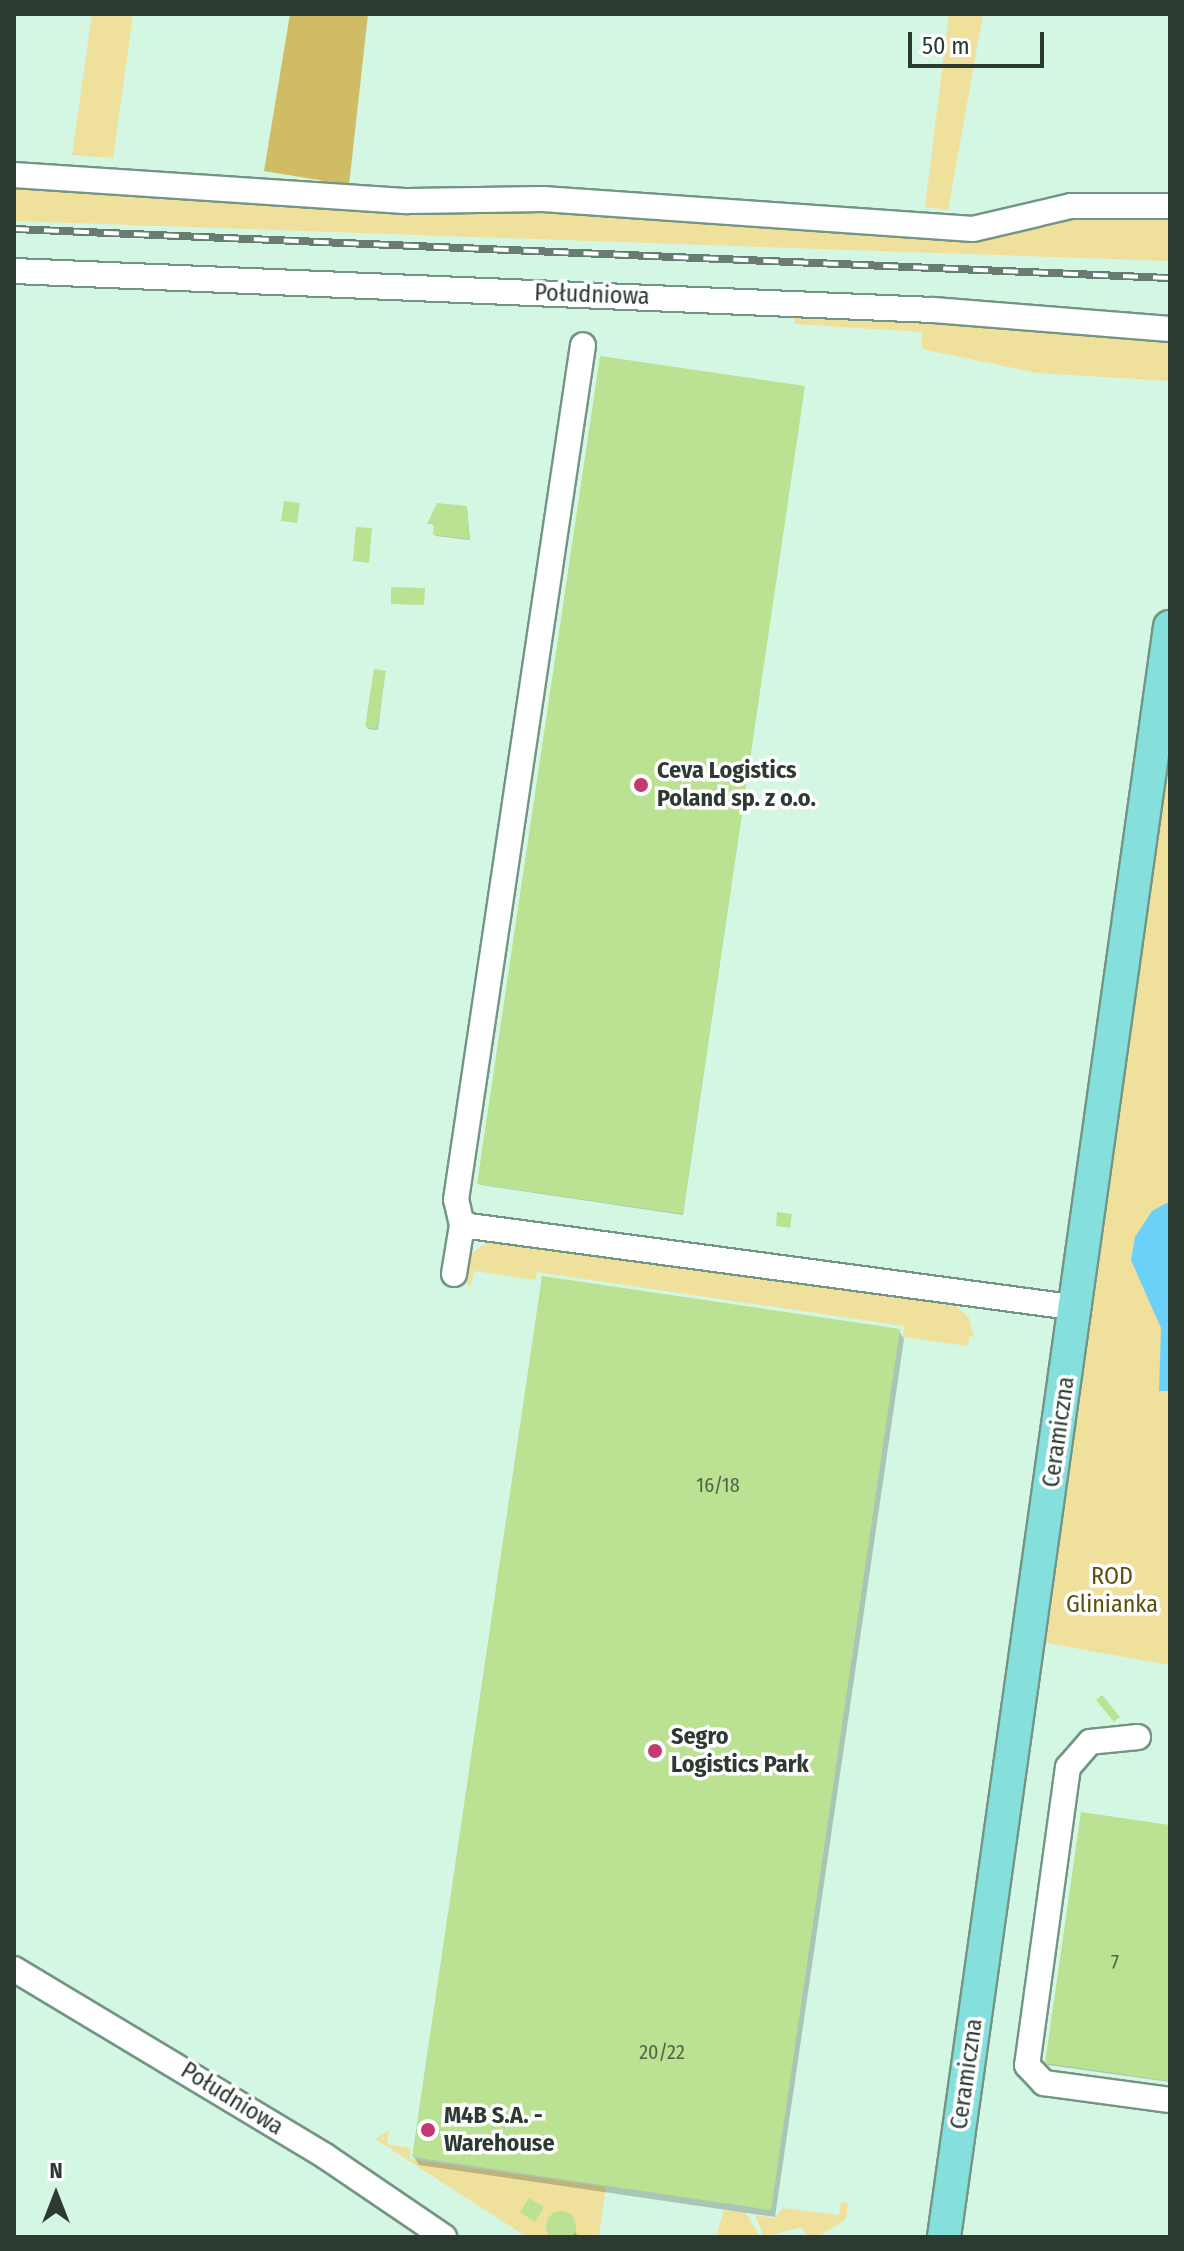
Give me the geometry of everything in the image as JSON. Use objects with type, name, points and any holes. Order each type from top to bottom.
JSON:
[{"type":"main road","name":"Ceramiczna","points":[[944,2237],[1164,721],[1170,627]]},
{"type":"street","points":[[14,175],[408,201],[543,199],[973,229],[1071,206],[1170,206]]},
{"type":"street","name":"Południowa","points":[[14,271],[917,309],[1170,329]]},
{"type":"street","points":[[454,1274],[462,1225],[456,1200],[583,345]]},
{"type":"street","points":[[462,1225],[1078,1308]]},
{"type":"street","points":[[1138,1737],[1090,1742],[1068,1767],[1027,2065],[1044,2083],[1170,2100]]},
{"type":"street","name":"Południowa","points":[[14,1969],[301,2141],[444,2237]]},
{"type":"green space","points":[[92,14],[133,14],[113,158],[72,155]]},
{"type":"green space","points":[[949,14],[983,14],[948,210],[925,207]]},
{"type":"green space","points":[[14,185],[553,209],[978,236],[1099,210],[1170,213],[1170,261],[14,221]]},
{"type":"green space","points":[[794,314],[926,320],[1170,342],[1170,381],[1037,373],[922,349],[922,332],[795,324]]},
{"type":"green space","name":"ROD Glinianka","points":[[1170,756],[1170,1665],[1046,1643]]},
{"type":"green space","points":[[490,1240],[955,1305],[969,1318],[974,1337],[969,1336],[968,1346],[903,1337],[904,1326],[537,1272],[535,1280],[474,1271],[471,1286],[467,1285],[466,1257]]},
{"type":"green space","points":[[389,2130],[387,2144],[410,2148],[410,2159],[606,2187],[599,2237],[527,2237],[375,2139]]},
{"type":"green space","points":[[841,2202],[848,2203],[846,2219],[818,2237],[807,2237],[802,2227],[764,2237],[755,2215],[774,2218],[783,2208],[839,2215]]},
{"type":"green space","points":[[724,2210],[746,2213],[760,2237],[716,2237]]},
{"type":"shaded area","points":[[290,14],[368,14],[349,185],[264,171]]},
{"type":"water","points":[[1170,1201],[1170,1391],[1159,1391],[1161,1328],[1131,1260],[1135,1237],[1152,1211]]},
{"type":"building","name":"Ceva Logistics Poland sp. z o.o.","points":[[600,356],[805,386],[683,1214],[477,1184]]},
{"type":"building","points":[[284,501],[300,503],[297,523],[281,521]]},
{"type":"building","points":[[437,503],[467,506],[470,539],[433,535],[434,524],[427,524]]},
{"type":"building","points":[[356,527],[372,528],[369,563],[353,561]]},
{"type":"building","points":[[391,587],[425,588],[424,605],[391,604]]},
{"type":"building","points":[[374,669],[386,671],[377,729],[365,727]]},
{"type":"building","points":[[777,1212],[792,1214],[790,1228],[776,1226]]},
{"type":"building","name":"Segro Logistics Park","points":[[542,1276],[900,1329],[771,2210],[412,2157]]},
{"type":"building","points":[[1102,1695],[1120,1717],[1114,1722],[1096,1700]]},
{"type":"building","points":[[1081,1812],[1170,1825],[1170,2081],[1045,2063]]},
{"type":"building","points":[[529,2198],[544,2207],[535,2222],[520,2212]]},
{"type":"building","points":[[561,2211],[572,2215],[576,2226],[572,2237],[561,2241],[550,2237],[546,2226],[550,2215]]},
{"type":"railway","points":[[14,229],[1170,278]]},
{"type":"place","name":"Ceva Logistics Poland sp. z o.o.","points":[[641,785]]},
{"type":"place","name":"Segro Logistics Park","points":[[655,1751]]},
{"type":"place","name":"M4B S.A. - Warehouse","points":[[428,2130]]}]
